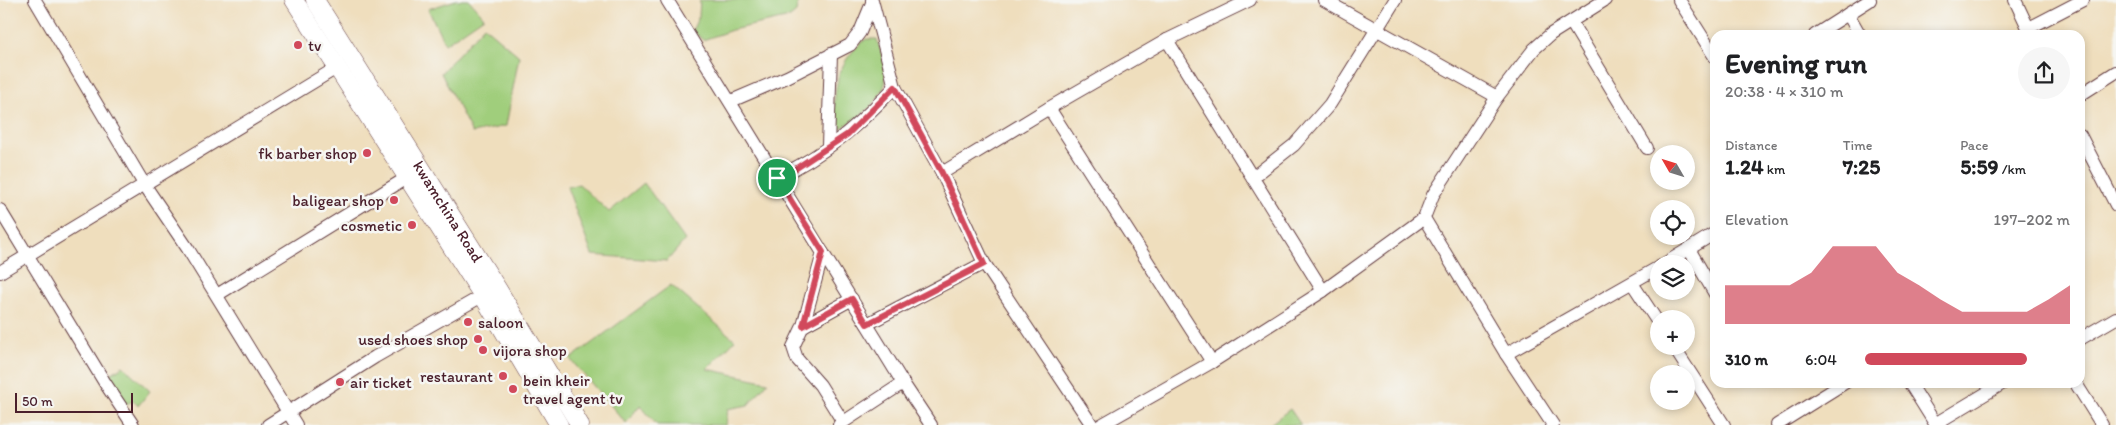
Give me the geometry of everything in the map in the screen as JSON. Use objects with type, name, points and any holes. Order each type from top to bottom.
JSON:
[{"type":"main road","name":"kwamchina Road","points":[[294,0],[408,177],[490,292],[580,425]]},
{"type":"main road","name":"kwamchina Road","points":[[315,0],[490,292],[559,425]]},
{"type":"street","points":[[35,0],[144,184],[217,295],[296,425]]},
{"type":"street","points":[[667,0],[731,101],[903,383],[931,425]]},
{"type":"street","points":[[942,173],[1049,108],[1167,40],[1250,0]]},
{"type":"street","points":[[1324,0],[1497,97]]},
{"type":"street","points":[[1252,178],[1294,145],[1330,104],[1395,0]]},
{"type":"street","points":[[1101,425],[1212,362],[1323,291],[1424,218],[1433,194],[1497,97],[1534,49],[1551,34],[1604,0]]},
{"type":"street","points":[[1679,0],[1710,49]]},
{"type":"street","points":[[1823,30],[1870,0]]},
{"type":"street","points":[[2015,0],[2030,30]]},
{"type":"street","points":[[2032,30],[2083,0]]},
{"type":"street","points":[[731,101],[788,77],[850,45],[860,32],[876,1]]},
{"type":"street","points":[[876,1],[895,87],[942,173],[984,264],[1092,425]]},
{"type":"street","points":[[1848,14],[1857,30]]},
{"type":"street","points":[[1571,22],[1647,148]]},
{"type":"street","points":[[1167,40],[1323,291]]},
{"type":"street","points":[[828,146],[831,54]]},
{"type":"street","points":[[0,272],[28,253],[338,67]]},
{"type":"street","points":[[2085,92],[2116,72]]},
{"type":"street","points":[[777,178],[795,169],[848,134],[895,87]]},
{"type":"street","points":[[1049,108],[1212,362]]},
{"type":"street","points":[[2085,144],[2116,205]]},
{"type":"street","points":[[217,295],[408,177]]},
{"type":"street","points":[[0,210],[28,253],[102,378],[134,425]]},
{"type":"street","points":[[1424,218],[1506,354],[1553,425]]},
{"type":"street","points":[[1679,255],[1710,236]]},
{"type":"street","points":[[1689,249],[1710,285]]},
{"type":"street","points":[[823,252],[803,326],[793,347],[796,359],[820,385],[841,423],[903,383]]},
{"type":"street","points":[[867,324],[984,264]]},
{"type":"street","points":[[1506,354],[1650,272]]},
{"type":"street","points":[[1632,283],[1650,310]]},
{"type":"street","points":[[268,425],[375,357],[490,292]]},
{"type":"street","points":[[803,326],[852,299]]},
{"type":"street","points":[[2085,336],[2116,318]]},
{"type":"street","points":[[1679,355],[1724,425]]},
{"type":"street","points":[[1783,424],[1837,388]]},
{"type":"street","points":[[1913,388],[1935,424],[1995,388]]},
{"type":"street","points":[[2079,388],[2102,425]]},
{"type":"green space","points":[[456,0],[469,0],[484,17],[445,44],[428,9]]},
{"type":"green space","points":[[700,0],[798,0],[796,12],[790,17],[732,30],[703,40],[692,31],[699,16]]},
{"type":"green space","points":[[484,26],[519,56],[506,126],[472,133],[441,73]]},
{"type":"green space","points":[[866,39],[877,39],[885,69],[884,87],[874,103],[866,111],[833,132],[835,93],[841,70],[855,49]]},
{"type":"green space","points":[[644,183],[685,240],[667,261],[592,255],[567,187],[579,184],[609,212]]},
{"type":"green space","points":[[671,285],[735,340],[707,369],[768,382],[748,405],[728,409],[726,425],[657,425],[640,405],[626,423],[570,359]]},
{"type":"green space","points":[[123,366],[150,391],[138,406],[134,401],[120,406],[106,377]]},
{"type":"green space","points":[[1290,409],[1301,425],[1269,425]]},
{"type":"place","name":"tv","points":[[298,45]]},
{"type":"place","name":"fk barber shop","points":[[367,153]]},
{"type":"place","name":"baligear shop","points":[[394,200]]},
{"type":"place","name":"cosmetic","points":[[412,225]]},
{"type":"place","name":"saloon","points":[[468,322]]},
{"type":"place","name":"used shoes shop","points":[[478,339]]},
{"type":"place","name":"vijora shop","points":[[483,350]]},
{"type":"place","name":"restaurant","points":[[503,376]]},
{"type":"place","name":"air ticket","points":[[340,382]]},
{"type":"place","name":"bein kheir travel agent tv","points":[[513,389]]},
{"type":"route","points":[[895,87],[942,173],[984,264],[945,282],[867,324],[852,299],[803,326],[823,252],[777,178],[813,158],[848,134],[895,87]]}]
